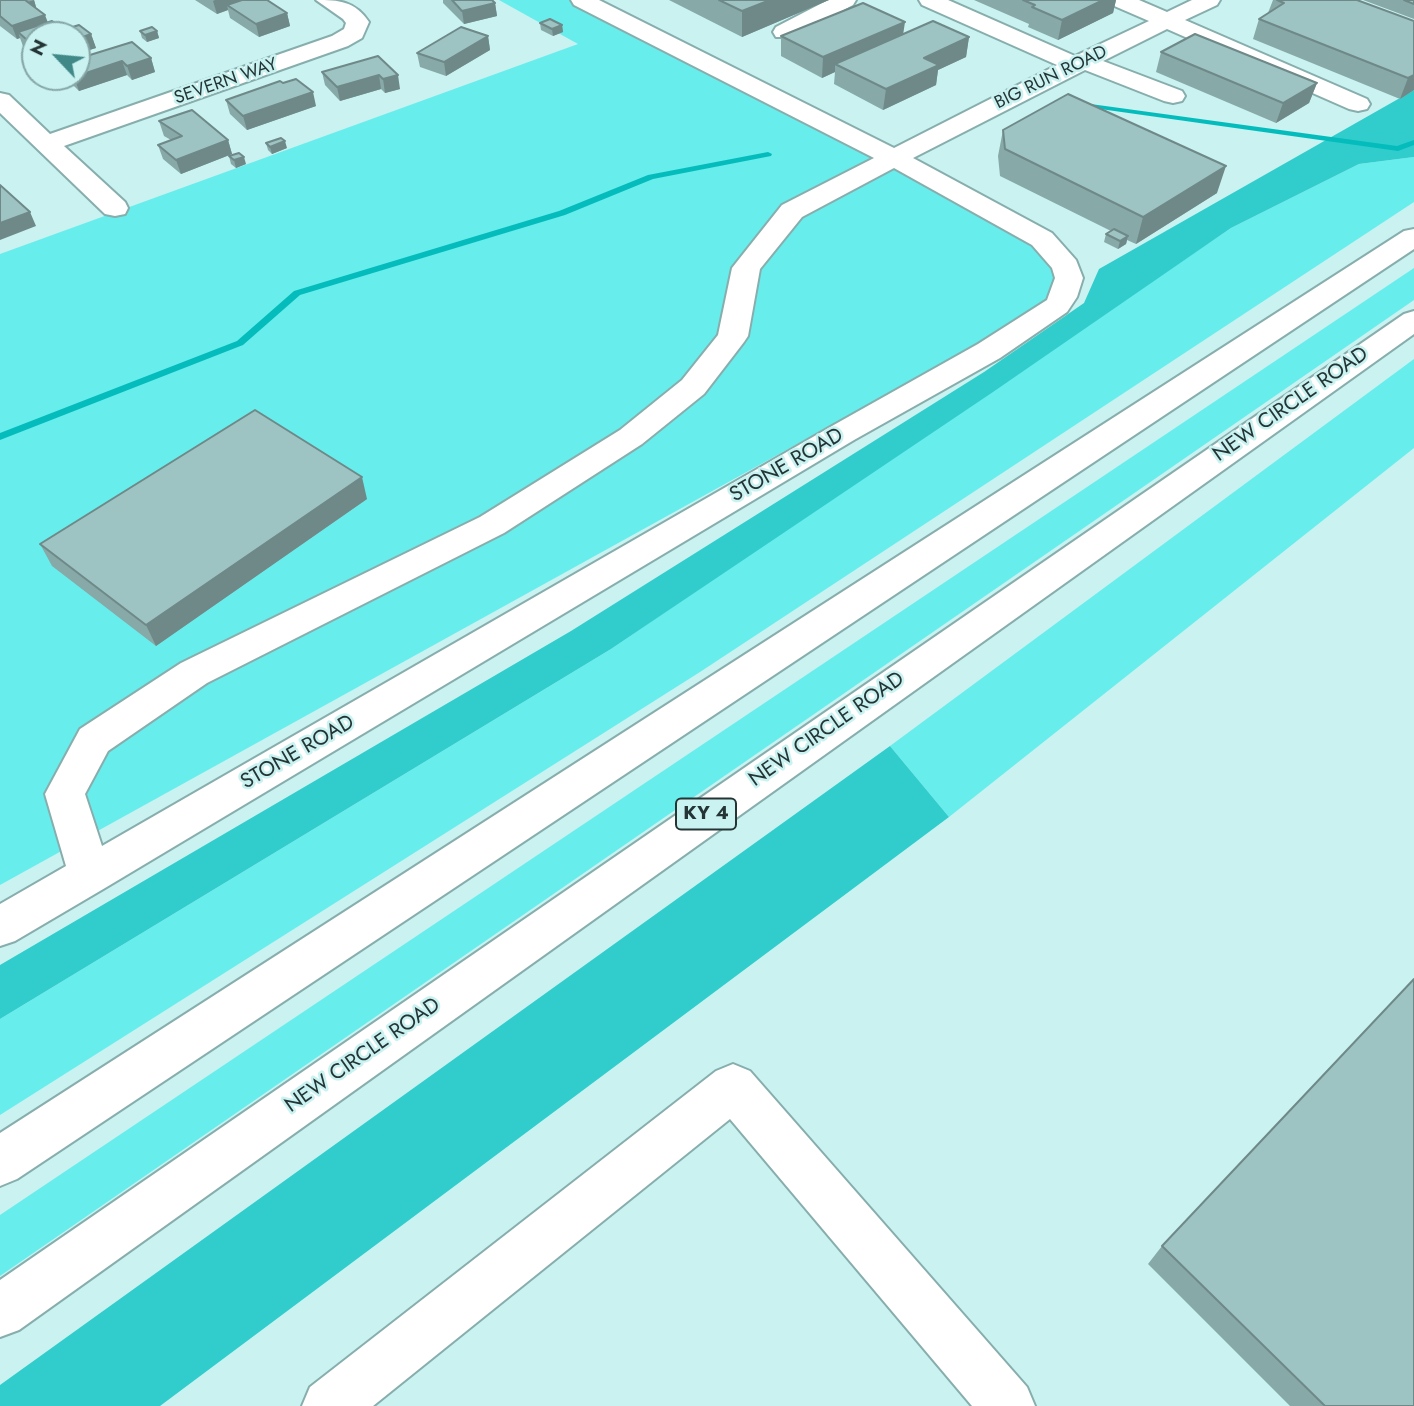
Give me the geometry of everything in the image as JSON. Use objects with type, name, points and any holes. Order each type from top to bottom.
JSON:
[{"type":"main road","name":"SEVERN WAY","points":[[48,143],[340,41],[354,33],[358,22],[351,14],[327,0]]},
{"type":"main road","name":"STONE ROAD","points":[[0,927],[989,351],[1057,306],[1068,287],[1069,278],[1066,266],[1042,239],[892,158],[582,0]]},
{"type":"main road","points":[[784,32],[845,0]]},
{"type":"main road","points":[[930,0],[1079,63],[1173,96]]},
{"type":"main road","points":[[1120,0],[1358,104]]},
{"type":"main road","name":"BIG RUN ROAD","points":[[90,875],[65,794],[94,740],[194,673],[492,525],[631,437],[693,387],[733,336],[747,268],[792,211],[1079,63],[1209,0]]},
{"type":"main road","points":[[1021,93],[1054,107]]},
{"type":"main road","points":[[0,100],[115,208]]},
{"type":"main road","points":[[0,1162],[1414,237]]},
{"type":"main road","name":"NEW CIRCLE ROAD","points":[[0,1311],[1414,320]]},
{"type":"main road","points":[[329,1406],[733,1087],[1008,1406]]},
{"type":"shaded area","points":[[499,0],[584,0],[1042,239],[1063,297],[0,885],[0,254],[578,44]]},
{"type":"shaded area","points":[[1414,90],[1414,157],[1359,164],[1231,228],[611,649],[0,1019],[0,965],[571,631],[984,372],[1084,303],[1099,269]]},
{"type":"shaded area","points":[[1414,157],[1414,202],[700,672],[0,1115],[0,1019],[611,649],[1231,228],[1359,164]]},
{"type":"shaded area","points":[[1414,268],[1414,300],[0,1276],[0,1215]]},
{"type":"shaded area","points":[[1414,359],[1414,448],[949,817],[890,746]]},
{"type":"shaded area","points":[[890,746],[949,817],[160,1406],[0,1406],[0,1385]]},
{"type":"building","points":[[0,0],[25,0],[45,15],[12,26],[0,16]]},
{"type":"building","points":[[242,0],[267,0],[287,13],[256,24],[227,5]]},
{"type":"building","points":[[452,0],[492,0],[495,3],[462,11]]},
{"type":"building","points":[[719,0],[770,0],[742,11]]},
{"type":"building","points":[[1023,0],[1103,0],[1062,20],[1032,7],[1035,5]]},
{"type":"building","points":[[1277,0],[1357,0],[1414,21],[1414,75],[1408,78],[1259,19],[1284,3]]},
{"type":"building","points":[[863,3],[905,22],[823,57],[781,36]]},
{"type":"building","points":[[550,19],[562,25],[552,29],[540,23]]},
{"type":"building","points":[[933,21],[969,37],[924,58],[939,65],[886,89],[835,64]]},
{"type":"building","points":[[152,27],[157,31],[145,35],[140,31]]},
{"type":"building","points":[[461,27],[488,36],[444,62],[417,53]]},
{"type":"building","points":[[1195,34],[1317,83],[1283,103],[1161,52]]},
{"type":"building","points":[[132,42],[151,58],[127,66],[122,61],[91,71],[91,55]]},
{"type":"building","points":[[378,56],[398,75],[383,79],[379,75],[337,87],[322,72]]},
{"type":"building","points":[[296,79],[313,92],[243,116],[226,100],[280,81],[283,83]]},
{"type":"building","points":[[1068,94],[1226,166],[1143,217],[1005,149],[1003,130]]},
{"type":"building","points":[[192,110],[228,140],[176,160],[158,145],[182,136],[159,121]]},
{"type":"building","points":[[281,138],[285,141],[270,147],[266,143]]},
{"type":"building","points":[[239,153],[244,157],[234,160],[229,156]]},
{"type":"building","points":[[0,185],[30,212],[0,223]]},
{"type":"building","points":[[1114,229],[1128,236],[1120,241],[1106,234]]},
{"type":"building","points":[[255,410],[362,477],[146,625],[40,544]]},
{"type":"building","points":[[1414,979],[1414,1406],[1325,1406],[1162,1246]]},
{"type":"waterway","points":[[1079,104],[1398,149],[1414,142]]},
{"type":"waterway","points":[[0,437],[240,343],[297,293],[562,213],[651,177],[768,154]]}]
